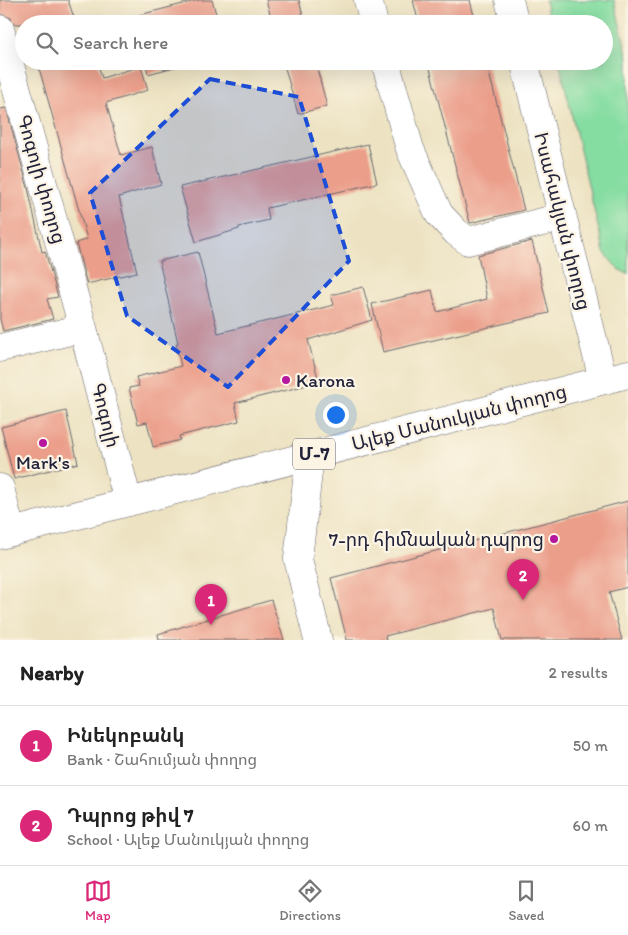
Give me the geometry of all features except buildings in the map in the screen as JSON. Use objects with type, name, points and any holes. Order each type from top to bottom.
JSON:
[{"type":"street","points":[[368,0],[372,15]]},
{"type":"street","points":[[509,0],[513,15]]},
{"type":"street","name":"Գոգոլի փողոց","points":[[0,29],[84,328]]},
{"type":"street","points":[[388,70],[410,148],[439,214],[456,232],[468,241],[562,217]]},
{"type":"street","name":"Իսահակյան փողոց","points":[[526,70],[562,217],[615,377]]},
{"type":"street","points":[[0,348],[84,328]]},
{"type":"street","name":"Գոգոլի","points":[[84,328],[128,502]]},
{"type":"street","name":"Ալեք Մանուկյան փողոց","points":[[6,533],[615,377]]},
{"type":"street","points":[[310,455],[298,559],[318,640]]},
{"type":"street","points":[[0,488],[6,533]]},
{"type":"highlighted area","points":[[210,79],[299,97],[349,261],[228,387],[127,316],[90,193]]},
{"type":"green space","points":[[545,0],[614,0],[628,58],[628,274],[618,269],[604,252],[561,70],[613,70],[613,15],[548,15]]},
{"type":"place","name":"Karona","points":[[286,380]]},
{"type":"place","name":"Mark's","points":[[43,443]]},
{"type":"place","name":"7-րդ հիմնական դպրոց","points":[[554,539]]},
{"type":"place","name":"Դպրոց թիվ 7","points":[[523,600]]},
{"type":"place","name":"Ինեկոբանկ","points":[[211,625]]}]
